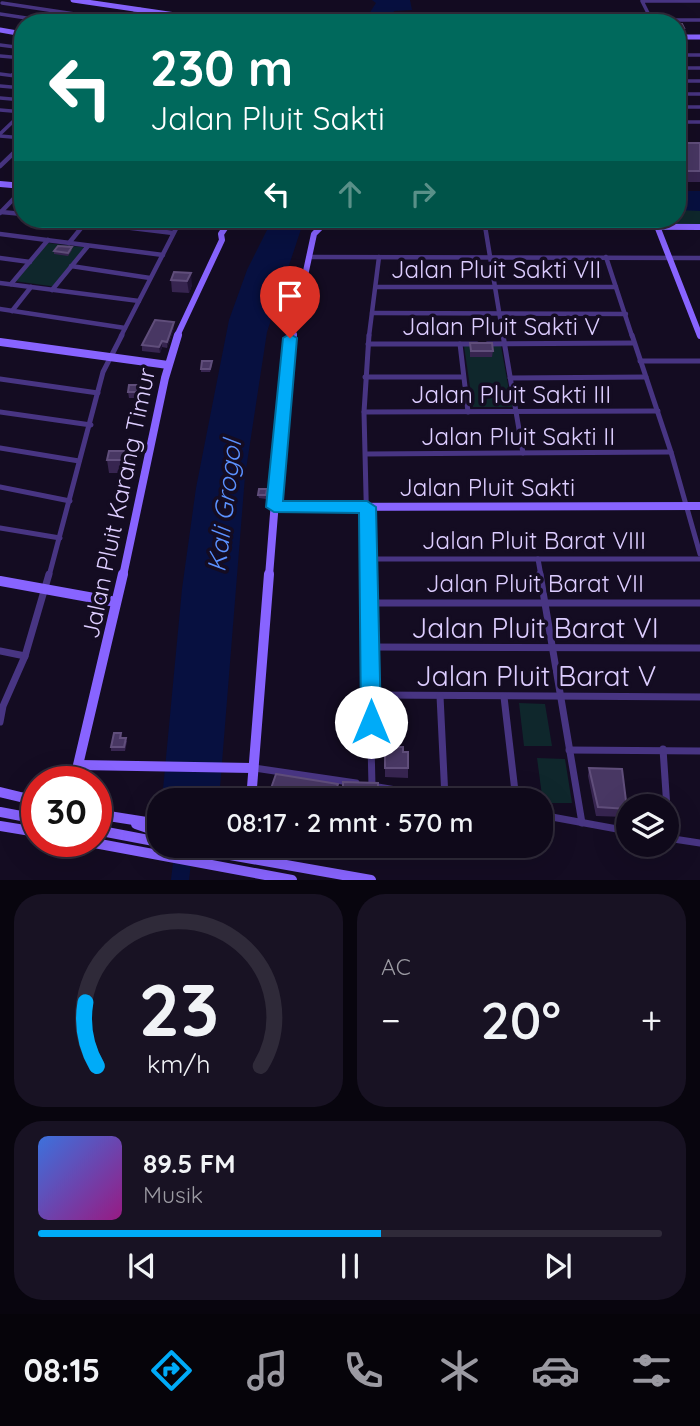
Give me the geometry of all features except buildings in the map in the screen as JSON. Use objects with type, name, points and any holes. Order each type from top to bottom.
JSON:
[{"type":"street","points":[[73,0],[175,14]]},
{"type":"street","points":[[88,0],[172,14]]},
{"type":"street","points":[[648,14],[641,2],[700,1]]},
{"type":"street","points":[[3,2],[74,14]]},
{"type":"street","points":[[132,14],[140,9]]},
{"type":"street","points":[[0,45],[12,47]]},
{"type":"street","points":[[0,56],[12,47]]},
{"type":"street","points":[[0,56],[14,57]]},
{"type":"street","points":[[0,63],[8,57]]},
{"type":"street","points":[[0,74],[12,75]]},
{"type":"street","points":[[0,135],[14,120]]},
{"type":"street","points":[[0,122],[11,123]]},
{"type":"street","points":[[0,166],[14,153]]},
{"type":"street","points":[[0,184],[12,185]]},
{"type":"street","points":[[1,212],[14,198]]},
{"type":"street","points":[[69,243],[81,228]]},
{"type":"street","points":[[133,228],[173,233]]},
{"type":"street","points":[[0,722],[1,706],[24,656],[61,538],[103,372],[176,228]]},
{"type":"street","name":"Jalan Pluit Karang Timur","points":[[79,765],[173,346],[228,228]]},
{"type":"street","points":[[251,788],[286,365],[316,228]]},
{"type":"street","points":[[485,228],[523,453]]},
{"type":"street","points":[[658,228],[700,336]]},
{"type":"street","points":[[0,234],[163,255]]},
{"type":"street","points":[[11,284],[48,240]]},
{"type":"street","points":[[52,290],[88,246]]},
{"type":"street","points":[[310,257],[700,258]]},
{"type":"street","points":[[372,786],[364,412],[368,344],[379,257]]},
{"type":"street","points":[[606,257],[671,452],[700,557]]},
{"type":"street","points":[[0,258],[30,261]]},
{"type":"street","points":[[71,266],[150,278]]},
{"type":"street","points":[[0,283],[139,302]]},
{"type":"street","points":[[12,311],[31,287]]},
{"type":"street","name":"Jalan Pluit Sakti VII","points":[[376,287],[616,287]]},
{"type":"street","points":[[0,309],[125,328]]},
{"type":"street","points":[[372,313],[626,314]]},
{"type":"street","points":[[0,342],[168,365]]},
{"type":"street","name":"Jalan Pluit Sakti V","points":[[368,344],[635,343]]},
{"type":"street","points":[[460,344],[468,412]]},
{"type":"street","points":[[640,361],[700,361]]},
{"type":"street","points":[[365,377],[463,377]]},
{"type":"street","points":[[510,378],[646,377]]},
{"type":"street","points":[[0,379],[98,393]]},
{"type":"street","name":"Jalan Pluit Sakti III","points":[[364,412],[657,411]]},
{"type":"street","points":[[0,412],[91,425]]},
{"type":"street","points":[[0,448],[79,461]]},
{"type":"street","name":"Jalan Pluit Sakti II","points":[[366,454],[671,452]]},
{"type":"street","points":[[0,488],[69,501]]},
{"type":"street","name":"Jalan Pluit Sakti","points":[[274,507],[700,506]]},
{"type":"street","points":[[0,528],[61,538]]},
{"type":"street","name":"Jalan Pluit Barat VIII","points":[[369,559],[700,557]]},
{"type":"street","points":[[538,559],[582,823]]},
{"type":"street","points":[[0,581],[117,603]]},
{"type":"street","name":"Jalan Pluit Barat VII","points":[[370,603],[700,603]]},
{"type":"street","name":"Jalan Pluit Barat VI","points":[[370,647],[700,648]]},
{"type":"street","points":[[0,651],[24,656]]},
{"type":"street","name":"Jalan Pluit Barat V","points":[[371,695],[504,698],[700,697]]},
{"type":"street","points":[[440,696],[445,788]]},
{"type":"street","points":[[504,698],[515,788]]},
{"type":"street","points":[[663,749],[666,794]]},
{"type":"street","points":[[569,750],[700,751]]},
{"type":"street","points":[[79,765],[252,768],[384,788]]},
{"type":"street","points":[[0,792],[21,797]]},
{"type":"street","points":[[0,812],[21,815]]},
{"type":"street","points":[[112,817],[134,822],[147,829]]},
{"type":"street","points":[[553,817],[616,829]]},
{"type":"street","points":[[0,826],[21,829]]},
{"type":"street","points":[[112,831],[147,832]]},
{"type":"street","points":[[679,840],[700,843]]},
{"type":"street","points":[[112,846],[292,880]]},
{"type":"street","points":[[279,858],[371,880]]},
{"type":"green space","points":[[686,210],[700,210],[700,225],[686,225]]},
{"type":"green space","points":[[48,243],[89,248],[57,287],[14,281]]},
{"type":"green space","points":[[464,346],[501,346],[512,407],[473,407]]},
{"type":"green space","points":[[519,703],[545,704],[552,746],[524,746]]},
{"type":"green space","points":[[537,758],[565,759],[572,803],[553,803],[553,788],[541,788]]},
{"type":"water","points":[[372,0],[410,0],[412,10],[394,11],[393,14],[369,14],[376,3]]},
{"type":"water","points":[[686,191],[700,191],[700,211],[686,210]]},
{"type":"water","points":[[268,228],[301,228],[267,332],[245,476],[220,788],[163,788],[182,589],[196,488],[229,320],[247,270]]},
{"type":"waterway","name":"Kali Grogol","points":[[180,880],[183,858]]},
{"type":"route","points":[[290,338],[274,507],[367,507],[371,722]]}]
